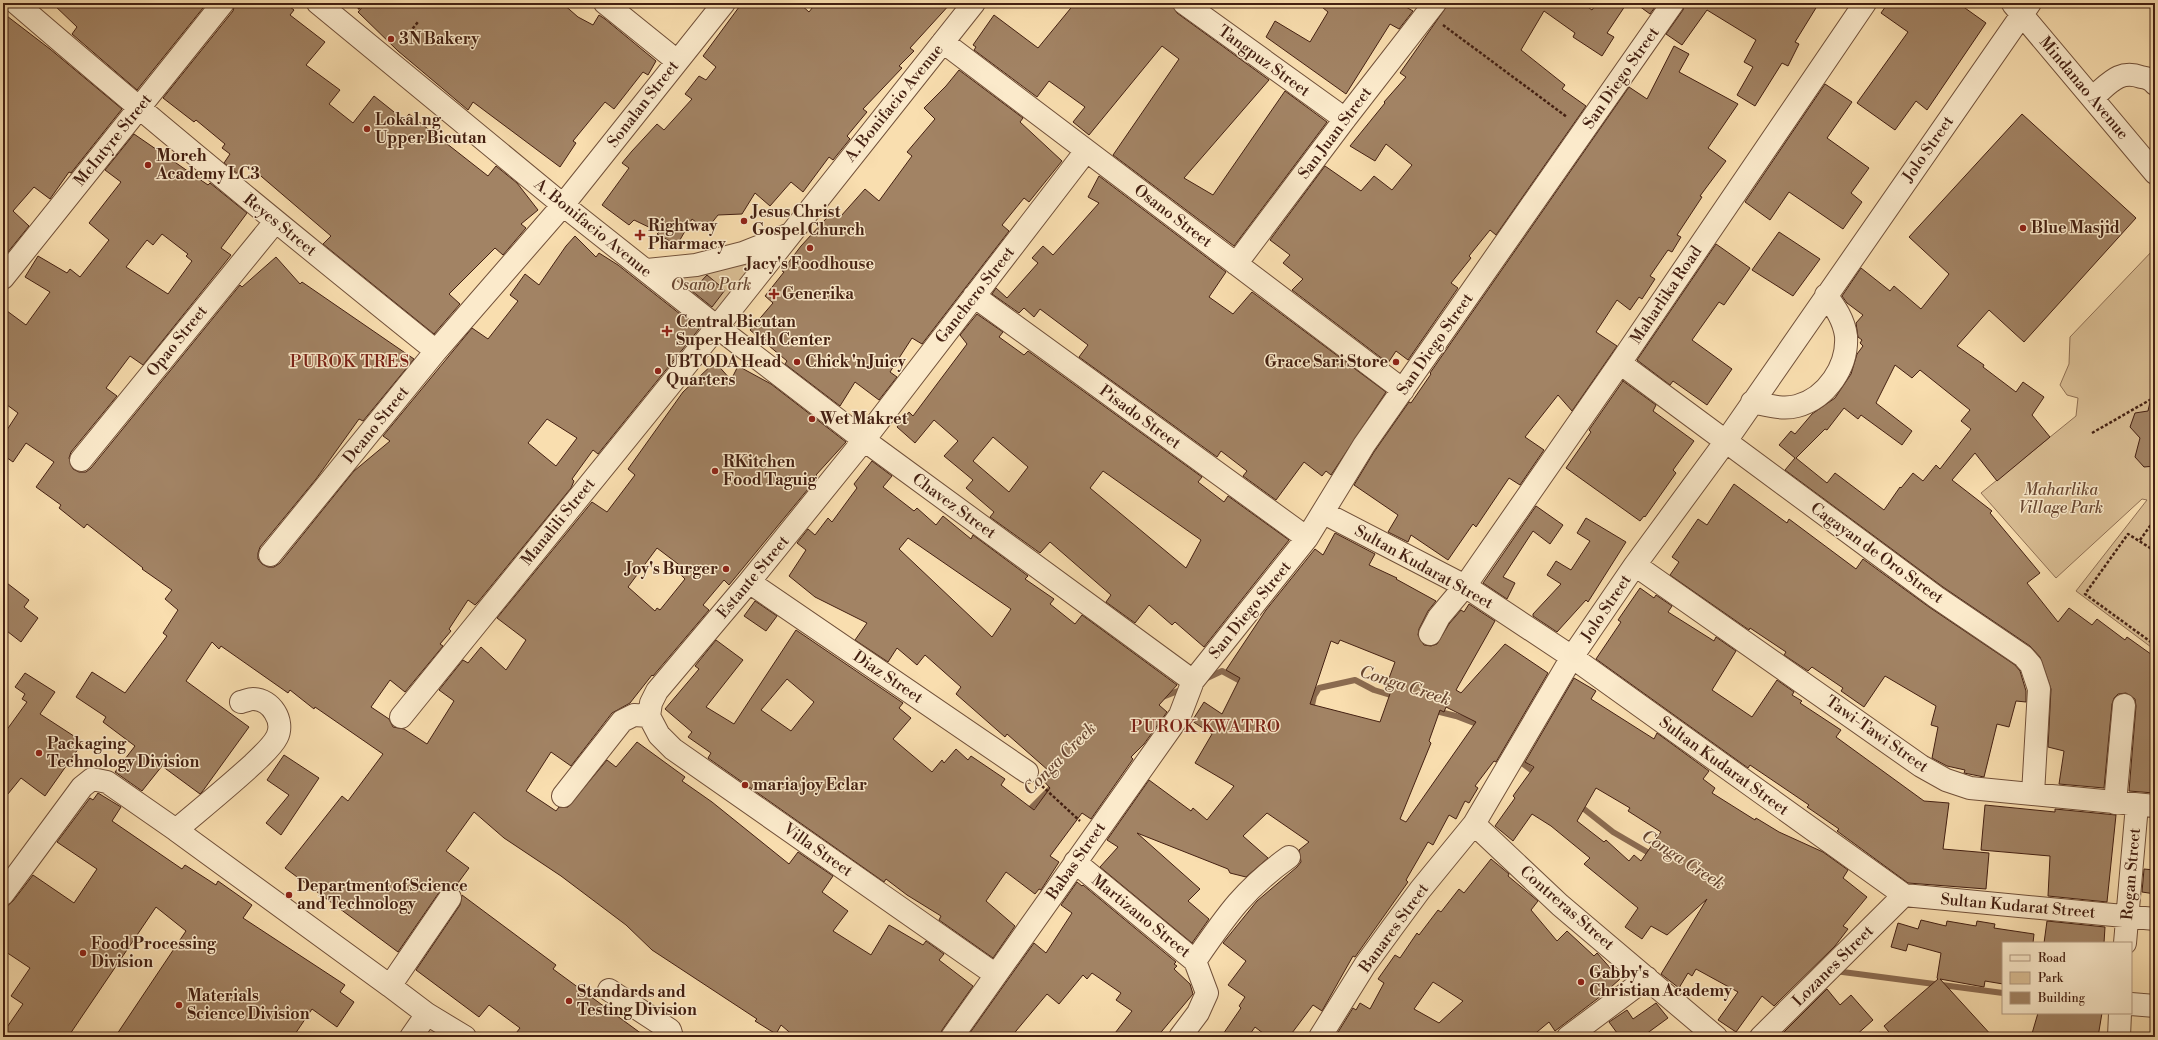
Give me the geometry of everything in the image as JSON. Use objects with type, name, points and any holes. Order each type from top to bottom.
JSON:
[{"type":"street","name":"Reyes Street","points":[[16,3],[138,108],[275,222],[436,351]]},
{"type":"street","name":"McIntyre Street","points":[[3,277],[223,3]]},
{"type":"street","name":"A. Bonifacio Avenue","points":[[318,3],[563,205],[647,270],[717,327],[789,234],[974,3]]},
{"type":"street","points":[[604,3],[677,61]]},
{"type":"street","name":"Sonalan Street","points":[[563,205],[724,3]]},
{"type":"street","name":"Tangpuz Street","points":[[1184,3],[1207,10],[1345,119]]},
{"type":"street","name":"San Diego Street","points":[[1191,687],[1307,538],[1324,513],[1364,445],[1673,3]]},
{"type":"street","name":"Maharlika Road","points":[[1430,634],[1438,617],[1465,586],[1620,363],[1865,3]]},
{"type":"street","name":"Mindanao Avenue","points":[[2021,7],[2155,173]]},
{"type":"street","name":"Jolo Street","points":[[1474,824],[1572,657],[1636,565],[1726,441],[2021,7]]},
{"type":"street","name":"San Juan Street","points":[[1236,264],[1345,119],[1432,8]]},
{"type":"street","name":"Osano Street","points":[[943,42],[1403,390]]},
{"type":"street","points":[[2093,97],[2119,75],[2135,74],[2152,80],[2155,84]]},
{"type":"street","name":"Ganchero Street","points":[[864,440],[1086,151]]},
{"type":"street","name":"Deano Street","points":[[270,555],[436,351],[563,205]]},
{"type":"street","name":"Opao Street","points":[[81,460],[275,222]]},
{"type":"street","points":[[647,270],[696,265],[743,253],[789,234]]},
{"type":"street","points":[[1752,402],[1774,407],[1797,406],[1818,396],[1834,380],[1844,358],[1846,336],[1840,314],[1826,295]]},
{"type":"street","name":"Pisado Street","points":[[974,296],[1307,538]]},
{"type":"street","name":"Chavez Street","points":[[717,327],[1191,687]]},
{"type":"street","name":"Manalili Street","points":[[401,717],[717,327]]},
{"type":"street","name":"Cagayan de Oro Street","points":[[1620,363],[1936,597],[2023,656],[2031,665],[2039,689],[2033,794]]},
{"type":"street","name":"Estante Street","points":[[649,716],[651,703],[656,691],[750,582],[864,440]]},
{"type":"street","name":"Sultan Kudarat Street","points":[[1324,513],[1465,586],[1572,657],[1904,895],[2155,919]]},
{"type":"street","name":"Tawi-Tawi Street","points":[[1636,565],[1915,761],[1946,780],[1970,788],[2146,806]]},
{"type":"street","name":"Diaz Street","points":[[750,582],[1034,779]]},
{"type":"street","name":"Babas Street","points":[[952,1037],[1180,715],[1191,687]]},
{"type":"street","points":[[176,830],[237,779],[267,750],[278,736],[279,720],[274,711],[265,702],[254,699],[242,702]]},
{"type":"street","points":[[2115,803],[2124,705]]},
{"type":"street","points":[[563,796],[622,720],[634,715],[649,716]]},
{"type":"street","name":"Villa Street","points":[[649,716],[659,735],[673,749],[996,975]]},
{"type":"street","points":[[3,894],[82,787],[92,779],[107,782],[176,830],[427,1014],[465,1037]]},
{"type":"street","name":"Rogan Street","points":[[2125,942],[2127,916],[2146,806]]},
{"type":"street","name":"Contreras Street","points":[[1474,824],[1539,886],[1716,1037]]},
{"type":"street","name":"Banares Street","points":[[1320,1037],[1366,965],[1392,928],[1420,890],[1474,824]]},
{"type":"street","points":[[1195,961],[1226,916],[1242,897],[1266,874],[1289,857]]},
{"type":"street","name":"Martizano Street","points":[[1075,862],[1195,961],[1207,993],[1198,1013],[1180,1037]]},
{"type":"street","name":"Lozanes Street","points":[[1761,1037],[1904,895]]},
{"type":"street","points":[[390,986],[450,898]]},
{"type":"street","points":[[1568,1037],[1647,978]]},
{"type":"street","points":[[609,990],[670,1030],[672,1037]]},
{"type":"street","points":[[2132,1004],[2155,1006]]},
{"type":"street","points":[[411,1037],[427,1014]]},
{"type":"street","points":[[2119,1037],[2120,1014]]},
{"type":"path","points":[[1432,8],[1584,130]]},
{"type":"path","points":[[387,59],[418,22]]},
{"type":"path","points":[[2092,433],[2155,397]]},
{"type":"path","points":[[2140,540],[2155,519]]},
{"type":"path","points":[[2155,551],[2140,540],[2128,534],[2085,594],[2155,645]]},
{"type":"path","points":[[1034,779],[1095,835]]},
{"type":"green space","name":"Osano Park","points":[[770,247],[714,316],[665,275]]},
{"type":"green space","name":"Maharlika Village Park","points":[[2155,248],[2155,650],[2076,591],[2147,500],[2142,499],[2056,578],[1981,493],[2076,416],[2078,398],[2067,395],[2060,385],[2069,364],[2070,337]]},
{"type":"building","points":[[52,3],[207,3],[137,90],[72,34],[77,27]]},
{"type":"building","points":[[235,3],[285,3],[294,10],[290,15],[325,42],[306,65],[340,90],[329,104],[353,123],[374,96],[404,120],[409,114],[488,176],[496,166],[517,183],[538,210],[521,224],[526,228],[503,255],[495,248],[449,294],[460,304],[434,334],[323,244],[331,236],[248,165],[246,167],[244,165],[238,174],[224,163],[230,154],[222,148],[225,144],[196,120],[194,122],[163,98],[233,11]]},
{"type":"building","points":[[366,3],[562,3],[578,17],[593,25],[599,15],[656,61],[648,75],[643,72],[614,109],[605,102],[573,141],[576,143],[560,167],[473,102],[468,110],[398,51],[358,12]]},
{"type":"building","points":[[742,3],[799,3],[809,12],[816,3],[951,3],[910,48],[914,51],[899,66],[902,68],[863,109],[867,112],[847,136],[850,139],[833,160],[829,157],[803,192],[791,182],[770,206],[755,193],[742,214],[718,215],[706,230],[692,219],[677,245],[657,234],[659,232],[634,220],[629,225],[602,205],[629,168],[622,163],[657,124],[664,130],[692,99],[685,94],[699,76],[706,80],[716,67],[703,56]]},
{"type":"building","points":[[1075,3],[1172,3],[1177,13],[1269,80],[1184,178],[1213,195],[1285,91],[1327,122],[1234,246],[1113,155],[1179,59],[1162,46],[1089,135],[1073,122],[1085,107],[1049,81],[1037,97],[974,50],[976,47],[973,45],[994,15],[1038,48]]},
{"type":"building","points":[[1317,3],[1399,3],[1413,11],[1399,29],[1390,24],[1346,94],[1266,37],[1275,21],[1310,42],[1328,12]]},
{"type":"building","points":[[1449,3],[1582,3],[1592,10],[1597,3],[1627,3],[1607,33],[1614,37],[1602,56],[1573,37],[1575,33],[1544,11],[1521,50],[1565,85],[1562,89],[1586,106],[1496,235],[1490,230],[1469,256],[1471,258],[1451,283],[1458,288],[1408,360],[1396,351],[1388,363],[1292,290],[1303,279],[1283,263],[1290,255],[1270,240],[1325,166],[1361,191],[1374,176],[1392,190],[1412,165],[1386,144],[1375,161],[1350,146],[1385,103],[1384,102],[1406,77],[1400,73]]},
{"type":"building","points":[[1635,3],[1658,3],[1650,14]]},
{"type":"building","points":[[1685,3],[1819,3],[1795,42],[1799,44],[1788,66],[1782,63],[1755,106],[1737,95],[1753,67],[1744,62],[1756,40],[1707,10],[1682,45],[1666,34],[1683,10]]},
{"type":"building","points":[[1888,3],[1958,3],[1986,23],[1927,110],[1916,101],[1895,130],[1857,103],[1908,32],[1881,13]]},
{"type":"building","points":[[3,13],[50,49],[122,109],[71,173],[69,172],[50,199],[34,187],[13,211],[29,226],[3,258]]},
{"type":"building","points":[[1674,46],[1689,54],[1679,72],[1738,104],[1708,148],[1726,161],[1700,196],[1702,197],[1677,235],[1681,237],[1672,252],[1668,250],[1650,276],[1655,279],[1642,299],[1639,297],[1630,310],[1617,300],[1596,332],[1617,346],[1572,411],[1558,395],[1525,437],[1544,450],[1520,485],[1509,478],[1476,527],[1473,524],[1448,560],[1411,535],[1408,542],[1388,532],[1398,515],[1354,485],[1374,452],[1409,402],[1411,403],[1431,374],[1430,373],[1629,87],[1647,99]]},
{"type":"building","points":[[959,70],[1023,118],[1020,122],[1062,161],[1029,202],[1024,198],[1002,225],[1009,231],[922,344],[912,338],[890,372],[897,377],[879,400],[855,382],[840,406],[785,364],[787,361],[750,330],[773,303],[765,296],[784,272],[782,271],[801,246],[834,210],[841,216],[865,189],[879,201],[912,156],[907,152],[935,119],[924,108],[946,86]]},
{"type":"building","points":[[1825,84],[1852,102],[1827,138],[1869,168],[1851,193],[1862,202],[1843,229],[1789,192],[1770,220],[1745,202]]},
{"type":"building","points":[[2022,114],[2136,218],[2024,342],[1989,310],[1957,346],[1984,365],[1983,367],[2016,392],[2023,382],[2044,397],[2032,415],[2050,437],[1997,481],[1975,453],[1952,480],[1992,511],[1990,513],[2040,573],[2027,583],[2058,622],[2069,608],[2092,625],[2097,619],[2125,640],[2127,637],[2155,657],[2154,793],[2129,791],[2136,706],[2135,699],[2126,693],[2118,694],[2114,698],[2112,704],[2104,788],[2059,784],[2064,751],[2048,747],[2051,689],[2040,657],[2030,646],[1943,587],[1785,470],[1795,458],[1779,445],[1791,431],[1795,434],[1812,414],[1835,398],[1851,374],[1857,354],[1863,346],[1860,343],[1862,340],[1858,337],[1856,323],[1863,315],[1847,303],[1842,296],[1861,268],[1890,291],[1894,286],[1921,309],[1949,274],[1909,237]],"holes":[[[1895,365],[1912,378],[1920,370],[1970,410],[1961,421],[1971,429],[1940,469],[1936,465],[1923,481],[1913,473],[1901,488],[1900,487],[1884,510],[1835,473],[1827,483],[1796,458],[1825,429],[1827,430],[1844,408],[1858,419],[1861,415],[1902,445],[1912,431],[1876,403]]]},
{"type":"building","points":[[134,134],[208,185],[210,183],[247,213],[221,248],[231,255],[143,365],[130,356],[106,388],[117,396],[71,452],[69,458],[73,469],[79,472],[86,472],[91,468],[240,285],[242,287],[276,257],[300,284],[302,282],[414,359],[363,421],[359,419],[316,479],[260,547],[258,559],[262,564],[268,567],[274,567],[280,563],[354,471],[390,441],[383,436],[472,328],[488,339],[518,301],[510,295],[525,274],[539,285],[566,246],[575,236],[596,257],[599,253],[618,265],[699,329],[598,454],[593,450],[572,479],[574,481],[571,488],[478,602],[475,605],[468,600],[449,629],[451,631],[440,644],[443,646],[405,692],[390,680],[371,707],[389,719],[393,727],[404,729],[427,744],[454,701],[439,690],[463,660],[468,663],[481,647],[506,670],[526,640],[497,618],[592,502],[607,512],[635,475],[628,469],[683,392],[715,362],[731,380],[738,366],[771,384],[846,442],[816,475],[818,477],[729,585],[724,580],[703,605],[709,610],[653,676],[652,675],[630,703],[612,713],[571,766],[551,752],[526,791],[556,811],[559,807],[568,807],[607,760],[616,767],[637,742],[685,777],[682,781],[712,802],[789,864],[798,852],[833,876],[822,892],[848,911],[833,931],[871,955],[889,925],[923,945],[926,941],[944,954],[939,960],[973,986],[942,1030],[940,1037],[795,1037],[781,1025],[776,1034],[755,1021],[757,1019],[652,950],[626,925],[561,876],[504,838],[474,812],[446,851],[469,868],[455,887],[445,887],[440,891],[398,952],[285,868],[342,796],[348,801],[383,754],[315,707],[314,709],[290,690],[288,693],[221,646],[219,649],[212,642],[186,681],[249,727],[202,792],[200,794],[162,766],[142,791],[115,772],[135,746],[103,722],[106,717],[76,697],[92,672],[125,693],[167,636],[163,633],[178,610],[165,599],[172,590],[142,569],[143,568],[87,524],[84,528],[59,508],[61,505],[36,487],[54,462],[26,443],[13,462],[3,455],[3,436],[18,413],[3,402],[3,308],[26,325],[50,292],[25,277],[38,256],[67,273],[70,269],[80,277],[109,240],[89,223],[121,182],[105,170]],"holes":[[[162,234],[188,254],[186,256],[192,261],[168,294],[126,267],[147,240],[153,245]],[[547,419],[577,438],[556,466],[528,443]],[[657,548],[686,570],[681,575],[685,579],[660,610],[657,608],[655,611],[628,587]]]},
{"type":"building","points":[[1099,176],[1226,272],[1209,297],[1233,314],[1252,292],[1386,392],[1331,475],[1326,471],[1322,476],[1304,462],[1276,500],[1243,476],[1247,471],[1221,451],[1217,457],[1079,357],[1088,345],[1040,309],[1034,317],[1024,308],[1019,313],[992,294],[996,288],[1007,298],[1038,263],[1032,258],[1043,246],[1053,255],[1099,203],[1088,197]]},
{"type":"building","points":[[1779,232],[1820,259],[1793,296],[1752,270]]},
{"type":"building","points":[[1716,244],[1750,268],[1724,305],[1719,302],[1692,340],[1732,369],[1707,405],[1673,381],[1670,385],[1637,360]]},
{"type":"building","points":[[707,275],[725,290],[712,307],[692,291]]},
{"type":"building","points":[[977,314],[1003,332],[999,337],[1024,355],[1028,351],[1202,477],[1198,482],[1224,502],[1228,496],[1289,540],[1204,647],[1175,622],[1172,625],[1149,605],[1135,623],[1106,602],[1111,595],[1050,542],[1040,553],[990,517],[994,512],[966,488],[973,480],[944,456],[958,441],[934,420],[915,443],[897,427],[909,412],[913,416],[967,344],[960,335]],"holes":[[[993,437],[1028,467],[1009,492],[973,461]],[[1103,471],[1201,540],[1186,568],[1090,488]]]},
{"type":"building","points":[[1623,381],[1656,405],[1653,411],[1694,441],[1673,470],[1676,473],[1645,517],[1644,516],[1640,521],[1566,468],[1591,432],[1589,430]]},
{"type":"building","points":[[2150,402],[2155,402],[2155,466],[2144,467],[2135,457],[2140,438],[2130,427],[2135,413],[2148,411]]},
{"type":"building","points":[[872,461],[892,476],[883,487],[914,511],[917,508],[936,525],[943,516],[971,539],[973,535],[1028,576],[1025,579],[1054,599],[1050,604],[1075,624],[1082,615],[1177,685],[1159,705],[1167,712],[1144,744],[1131,757],[1133,759],[1091,819],[1082,813],[1050,856],[1059,862],[1041,890],[1039,889],[1035,894],[1006,872],[986,901],[1015,926],[993,958],[939,920],[941,916],[907,895],[886,879],[884,882],[708,758],[711,753],[688,737],[692,732],[665,709],[699,669],[695,666],[716,640],[743,660],[706,707],[734,724],[796,630],[903,703],[899,708],[911,718],[893,739],[932,772],[942,760],[944,763],[956,749],[968,760],[971,756],[1005,779],[1001,785],[1034,810],[1050,788],[1041,778],[1049,771],[1007,734],[1005,737],[956,694],[961,687],[925,655],[917,665],[897,648],[888,662],[855,640],[867,623],[815,597],[789,576],[806,550],[797,543],[808,529],[815,535],[828,518],[832,522],[857,488],[854,484]],"holes":[[[908,538],[1011,609],[992,637],[899,549]],[[787,679],[814,702],[791,731],[761,710]]]},
{"type":"building","points":[[1734,484],[1787,523],[1789,519],[1856,569],[1863,559],[1929,607],[2015,665],[2020,671],[2026,691],[2026,702],[2016,701],[2009,727],[1997,724],[1984,777],[1964,773],[1965,770],[1947,766],[1932,758],[1938,727],[1931,725],[1936,706],[1885,676],[1864,707],[1841,691],[1843,688],[1812,667],[1808,671],[1784,655],[1786,652],[1750,628],[1749,630],[1670,575],[1679,562],[1672,557],[1698,519],[1707,525]]},
{"type":"building","points":[[1536,506],[1563,525],[1550,544],[1533,531],[1503,577],[1515,583],[1507,599],[1483,583]]},
{"type":"building","points":[[1586,518],[1626,542],[1588,602],[1586,600],[1557,632],[1533,616],[1533,614],[1561,584],[1547,575],[1556,561],[1571,570],[1590,541],[1577,533]]},
{"type":"building","points":[[1335,533],[1375,554],[1369,565],[1397,578],[1396,579],[1436,601],[1428,611],[1419,629],[1418,635],[1424,645],[1431,646],[1437,644],[1449,624],[1461,610],[1464,612],[1469,604],[1495,621],[1456,690],[1461,693],[1505,644],[1548,673],[1496,762],[1494,761],[1475,786],[1478,788],[1469,803],[1465,801],[1456,819],[1449,815],[1433,845],[1428,842],[1406,880],[1408,882],[1355,957],[1353,956],[1322,1011],[1313,1005],[1289,1037],[1268,1037],[1255,1027],[1248,1037],[1221,1037],[1241,1008],[1239,1006],[1245,997],[1228,985],[1246,961],[1223,943],[1257,901],[1297,867],[1301,862],[1299,850],[1309,842],[1267,813],[1243,836],[1268,858],[1246,877],[1230,873],[1228,869],[1137,833],[1200,889],[1188,901],[1209,919],[1192,943],[1100,867],[1118,847],[1107,840],[1149,780],[1191,811],[1193,808],[1207,820],[1234,786],[1195,763],[1212,734],[1192,721],[1204,702],[1222,714],[1240,678],[1226,670],[1266,610],[1315,549],[1323,555]],"holes":[[[1340,640],[1395,662],[1385,689],[1391,691],[1380,722],[1310,704],[1331,641],[1338,644]],[[1446,707],[1476,722],[1406,822],[1400,819],[1431,743],[1429,741],[1440,710],[1444,712]]]},
{"type":"building","points":[[3,580],[29,600],[24,607],[38,618],[21,642],[3,628]]},
{"type":"building","points":[[1640,588],[1654,598],[1656,595],[1672,606],[1668,612],[1714,641],[1716,637],[1736,651],[1712,690],[1752,717],[1777,680],[1794,692],[1792,695],[1802,701],[1800,703],[1841,730],[1836,737],[1924,801],[1949,803],[1943,849],[1989,853],[1986,889],[1908,883],[1837,831],[1839,829],[1807,807],[1809,805],[1750,765],[1748,768],[1596,659],[1621,622],[1618,620]]},
{"type":"building","points":[[755,601],[777,616],[766,631],[744,616]]},
{"type":"building","name":"Packaging Technology Division","points":[[25,673],[55,692],[40,714],[83,742],[45,796],[21,778],[3,800],[3,735],[27,702],[22,699],[25,694],[15,687]]},
{"type":"building","points":[[1574,678],[1596,691],[1591,699],[1654,739],[1657,733],[1709,771],[1703,779],[1715,788],[1712,793],[1755,820],[1756,818],[1779,832],[1823,852],[1848,870],[1843,878],[1867,897],[1843,926],[1848,929],[1835,946],[1774,1006],[1762,996],[1736,1032],[1718,1020],[1738,992],[1696,969],[1692,976],[1688,973],[1679,988],[1661,974],[1707,899],[1667,935],[1651,926],[1642,939],[1625,927],[1638,908],[1584,864],[1590,858],[1551,826],[1532,814],[1513,841],[1495,826],[1515,798],[1513,796],[1534,767],[1525,762]],"holes":[[[1596,788],[1630,808],[1628,811],[1661,832],[1641,861],[1634,855],[1629,861],[1606,840],[1604,842],[1577,821]]]},
{"type":"building","points":[[284,755],[319,778],[281,835],[266,823],[289,795],[267,780]]},
{"type":"building","points":[[98,793],[121,807],[112,821],[182,869],[185,865],[216,885],[218,881],[252,905],[243,918],[345,985],[340,992],[354,1002],[337,1027],[312,1009],[293,1037],[115,1037],[186,931],[156,907],[68,1037],[3,1037],[3,1033],[23,1004],[11,996],[30,968],[3,950],[3,910],[13,901],[33,875],[74,903],[97,869],[57,842],[90,798],[93,800]]},
{"type":"building","points":[[1985,805],[2055,812],[2055,809],[2116,815],[2107,902],[2048,896],[2050,856],[1981,850]]},
{"type":"building","points":[[1491,859],[1509,874],[1508,876],[1538,901],[1531,910],[1557,941],[1567,931],[1594,956],[1597,953],[1620,979],[1601,996],[1555,1031],[1549,1022],[1531,1037],[1335,1037],[1353,1008],[1356,1010],[1360,1003],[1370,1009],[1384,983],[1378,979],[1395,955],[1400,958],[1417,933],[1419,935],[1438,910],[1441,912],[1459,889],[1464,893]],"holes":[[[1433,982],[1463,1001],[1439,1023],[1414,1009]]]},
{"type":"building","points":[[2144,869],[2155,870],[2155,894],[2142,892]]},
{"type":"building","points":[[1077,882],[1082,886],[1083,885],[1176,962],[1174,964],[1177,966],[1174,969],[1190,984],[1193,994],[1157,1037],[1112,1037],[1132,1011],[1116,1000],[1121,993],[1092,973],[1087,979],[1083,975],[1059,1004],[1047,994],[1011,1037],[967,1037],[1034,943],[1046,953],[1072,913],[1061,905]]},
{"type":"building","points":[[462,895],[556,965],[553,969],[646,1037],[513,1037],[520,1028],[489,1005],[479,1017],[416,970],[460,905]]},
{"type":"building","points":[[1921,920],[1946,926],[1947,921],[1976,926],[1977,921],[1995,924],[1994,928],[2034,934],[2033,942],[2002,942],[2002,984],[1985,981],[1984,987],[1940,979],[1993,1037],[1893,1037],[1884,1026],[1938,979],[1941,953],[1908,944],[1906,951],[1891,947],[1898,923],[1918,929]]},
{"type":"building","points":[[2047,921],[2105,927],[2104,942],[2044,942]]},
{"type":"building","points":[[1827,989],[1840,1005],[1851,995],[1873,1020],[1854,1037],[1779,1037]]},
{"type":"building","points":[[1656,1003],[1668,1018],[1642,1037],[1620,1037],[1609,1022],[1627,1010],[1633,1019]]},
{"type":"building","points":[[2038,1014],[2102,1014],[2098,1037],[2031,1037]]},
{"type":"waterway","name":"Conga Creek","points":[[1205,679],[1222,671],[1246,684]]},
{"type":"waterway","name":"Conga Creek","points":[[1303,701],[1312,705],[1314,696],[1319,688],[1355,680],[1374,690],[1397,697]]},
{"type":"waterway","name":"Conga Creek","points":[[1160,698],[1183,689]]},
{"type":"waterway","name":"Conga Creek","points":[[1432,710],[1456,716],[1482,726]]},
{"type":"waterway","name":"Conga Creek","points":[[1518,760],[1538,775]]},
{"type":"waterway","name":"Conga Creek","points":[[1026,813],[1052,787]]},
{"type":"waterway","name":"Conga Creek","points":[[1579,805],[1613,832],[1654,856]]},
{"type":"waterway","name":"Conga Creek","points":[[1835,971],[2002,993]]},
{"type":"place","name":"3N Bakery","points":[[391,39]]},
{"type":"place","name":"Lokal ng Upper Bicutan","points":[[367,129]]},
{"type":"place","name":"Moreh Academy LC3","points":[[148,165]]},
{"type":"place","name":"Jesus Christ Gospel Church","points":[[744,221]]},
{"type":"place","name":"Blue Masjid","points":[[2023,228]]},
{"type":"place","name":"Rightway Pharmacy","points":[[640,235]]},
{"type":"place","name":"Jacy's Foodhouse","points":[[810,248]]},
{"type":"place","name":"Generika","points":[[774,294]]},
{"type":"place","name":"Central Bicutan Super Health Center","points":[[667,331]]},
{"type":"place","name":"Chick 'n Juicy","points":[[797,362]]},
{"type":"place","name":"Grace Sari Store","points":[[1396,362]]},
{"type":"place","name":"UBTODA Head Quarters","points":[[658,371]]},
{"type":"place","name":"Wet Makret","points":[[812,419]]},
{"type":"place","name":"RKitchen Food Taguig","points":[[715,471]]},
{"type":"place","name":"Joy's Burger","points":[[726,569]]},
{"type":"place","name":"Packaging Technology Division","points":[[39,753]]},
{"type":"place","name":"maria joy Eclar","points":[[745,785]]},
{"type":"place","name":"Department of Science and Technology","points":[[289,895]]},
{"type":"place","name":"Food Processing Division","points":[[83,953]]},
{"type":"place","name":"Gabby's Christian Academy","points":[[1581,982]]},
{"type":"place","name":"Standards and Testing Division","points":[[569,1001]]},
{"type":"place","name":"Materials Science Division","points":[[179,1005]]},
{"type":"district","name":"PUROK TRES","points":[[350,362]]},
{"type":"district","name":"PUROK KWATRO","points":[[1206,727]]}]
